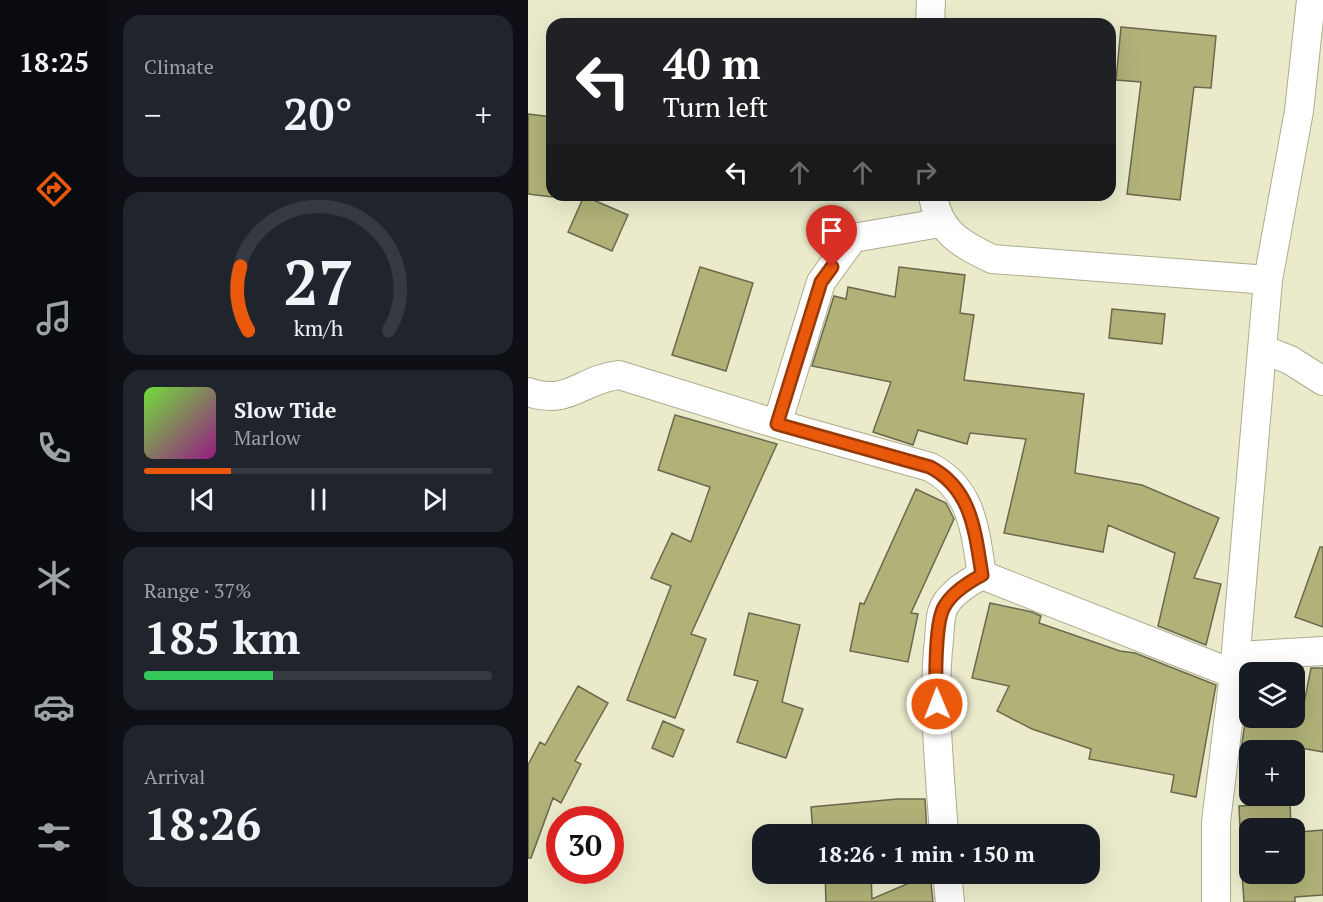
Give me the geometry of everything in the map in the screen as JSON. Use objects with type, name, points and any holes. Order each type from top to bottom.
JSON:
[{"type":"street","points":[[930,18],[931,0]]},
{"type":"street","points":[[1216,902],[1216,822],[1235,665],[1268,280],[1299,111],[1315,44],[1311,0]]},
{"type":"street","points":[[934,201],[940,223],[963,245],[992,259],[1268,280]]},
{"type":"street","points":[[777,424],[821,282],[853,238],[940,223]]},
{"type":"street","points":[[1262,349],[1290,360],[1323,381]]},
{"type":"street","points":[[528,392],[546,398],[567,395],[601,377],[619,375],[777,424],[930,467],[944,474],[966,500],[974,523],[982,575]]},
{"type":"street","points":[[982,575],[1235,665],[1323,651]]},
{"type":"street","points":[[943,824],[935,682],[942,611],[951,597],[982,575]]},
{"type":"street","points":[[948,884],[950,902]]},
{"type":"building","points":[[1121,27],[1216,36],[1211,88],[1194,87],[1180,200],[1127,194],[1141,82],[1116,80]]},
{"type":"building","points":[[528,114],[546,116],[546,196],[528,194]]},
{"type":"building","points":[[582,201],[596,201],[628,215],[612,251],[568,232]]},
{"type":"building","points":[[700,267],[753,283],[726,371],[672,355]]},
{"type":"building","points":[[899,267],[965,275],[960,313],[974,315],[964,380],[1084,394],[1075,473],[1142,485],[1219,518],[1194,578],[1221,584],[1206,645],[1158,626],[1175,553],[1108,525],[1103,552],[1004,533],[1026,439],[970,433],[967,444],[918,430],[913,445],[873,432],[891,382],[812,366],[834,296],[846,299],[848,287],[895,297]]},
{"type":"building","points":[[1112,309],[1165,314],[1162,344],[1109,338]]},
{"type":"building","points":[[675,415],[777,444],[691,634],[706,639],[675,718],[627,700],[671,586],[651,578],[672,533],[691,542],[710,487],[658,470]]},
{"type":"building","points":[[916,489],[946,503],[954,519],[911,613],[918,614],[908,662],[850,651],[860,603],[864,604]]},
{"type":"building","points":[[1320,547],[1323,547],[1323,627],[1295,617]]},
{"type":"building","points":[[990,603],[1032,612],[1041,616],[1039,623],[1120,651],[1135,653],[1216,685],[1196,797],[1171,792],[1174,775],[1089,759],[1091,749],[1032,729],[997,711],[1009,686],[972,678]]},
{"type":"building","points":[[749,613],[800,625],[782,702],[803,709],[786,758],[737,742],[758,681],[734,675]]},
{"type":"building","points":[[1311,668],[1323,668],[1323,752],[1305,749],[1305,740],[1242,740],[1244,728],[1305,728],[1305,698]]},
{"type":"building","points":[[578,686],[608,703],[575,761],[581,764],[561,803],[553,798],[550,806],[546,806],[546,817],[531,858],[528,858],[528,765],[540,742],[545,745]]},
{"type":"building","points":[[663,721],[684,730],[673,757],[652,748]]},
{"type":"building","points":[[897,799],[925,799],[926,824],[812,824],[811,807]]},
{"type":"building","points":[[1239,806],[1290,806],[1291,818],[1240,818]]},
{"type":"building","points":[[1323,830],[1323,895],[1295,897],[1295,902],[1244,902],[1243,884],[1305,884],[1305,832]]},
{"type":"building","points":[[825,884],[871,884],[872,899],[907,884],[931,884],[933,902],[826,902]]},
{"type":"route","points":[[832,267],[821,282],[777,424],[930,467],[944,474],[966,500],[974,523],[982,575],[970,581],[951,597],[942,611],[935,682],[937,704]]}]
